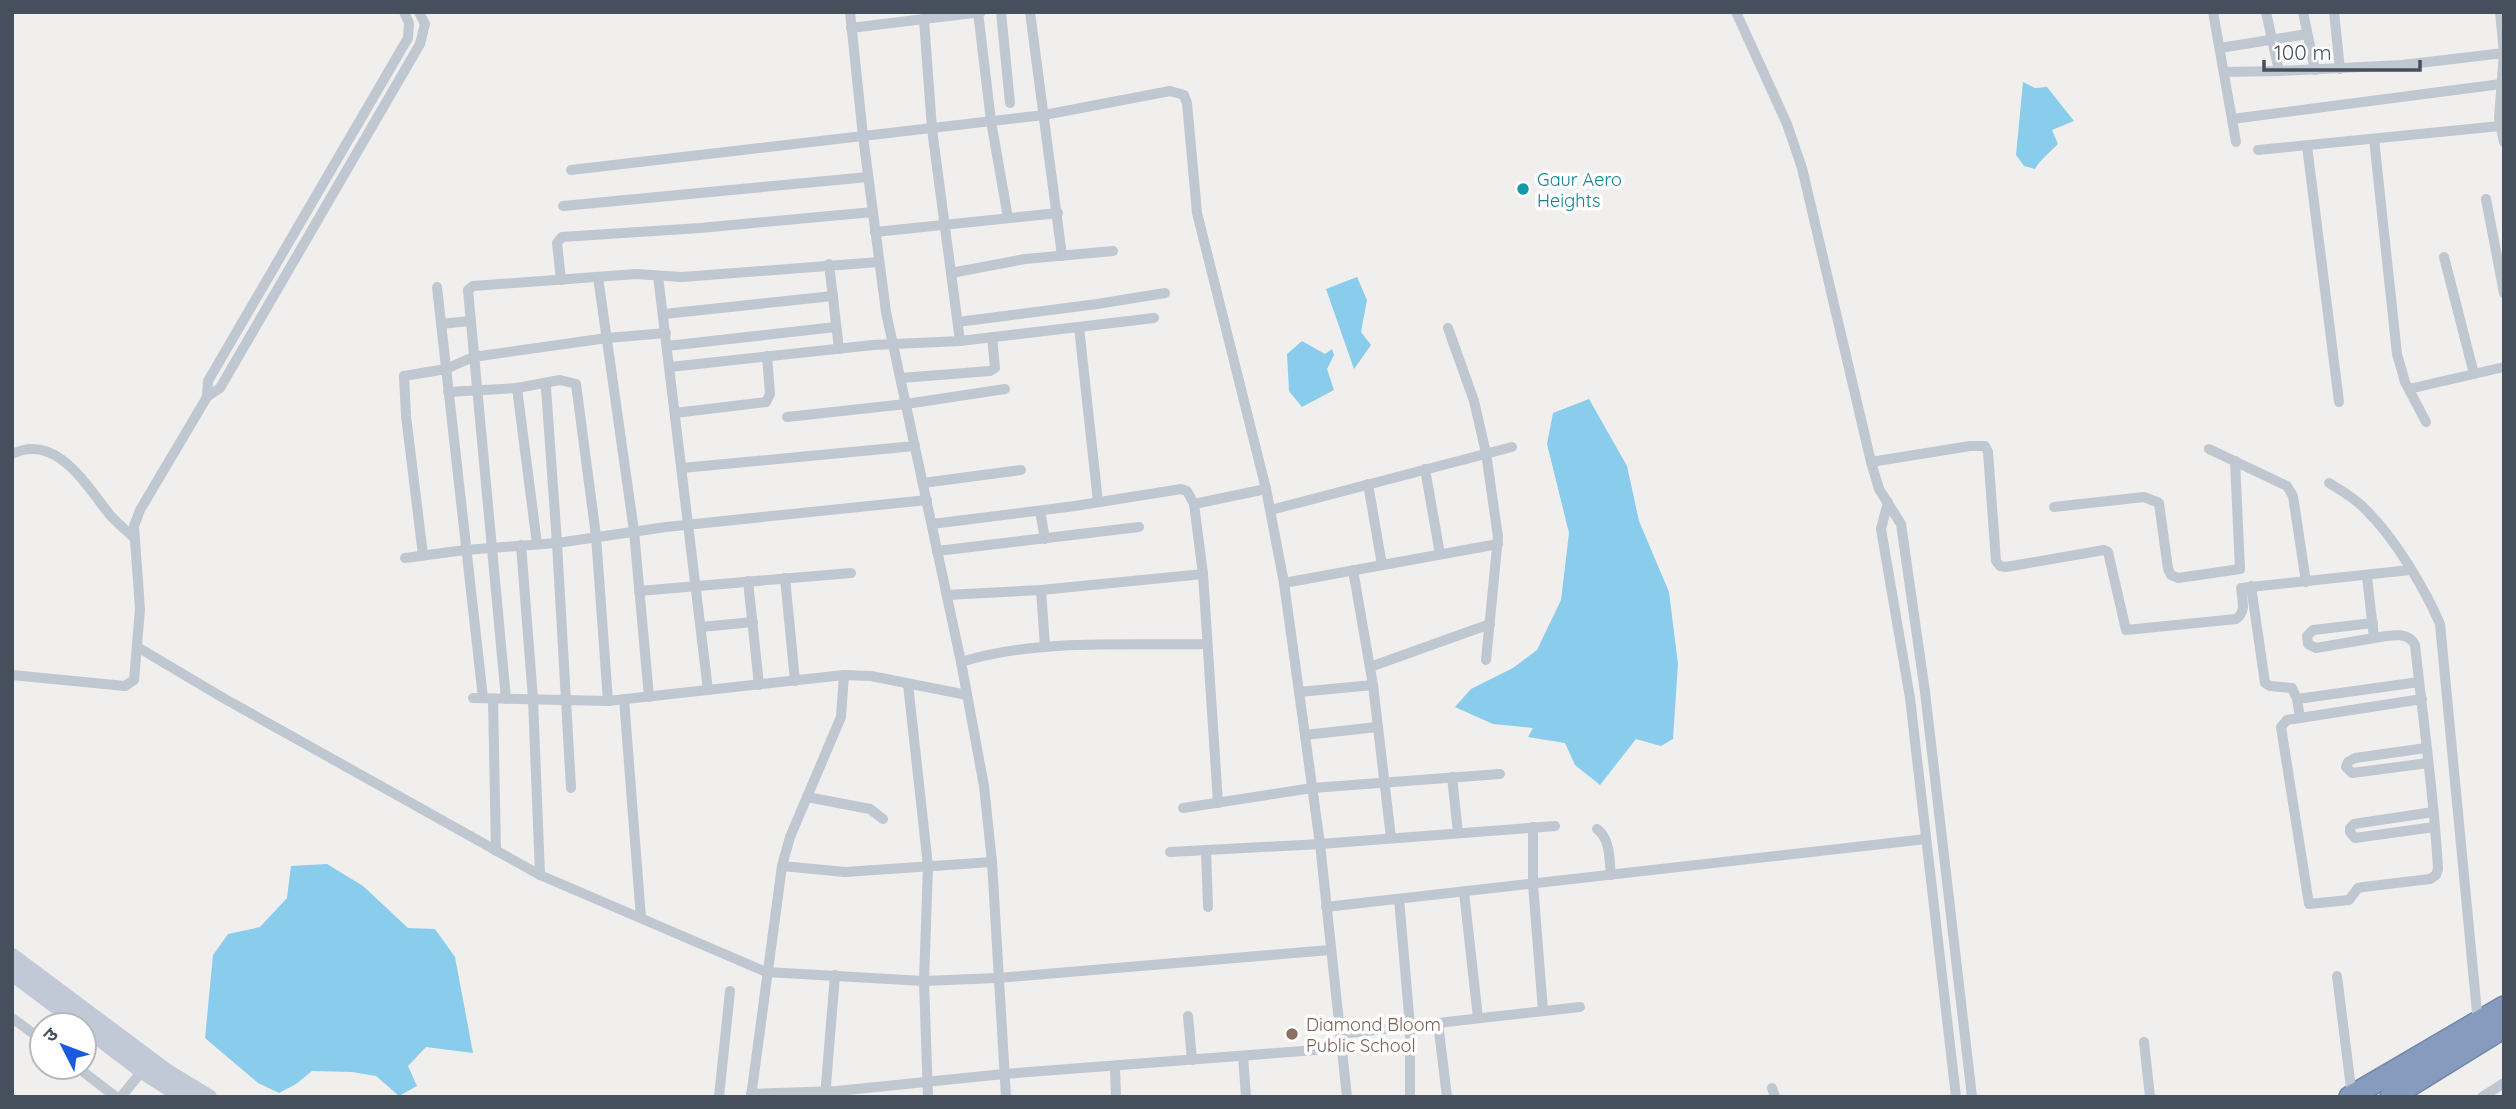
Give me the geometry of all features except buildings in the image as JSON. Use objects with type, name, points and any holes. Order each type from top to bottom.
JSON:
[{"type":"highway","points":[[2354,1095],[2504,1007]]},
{"type":"highway","points":[[2392,1097],[2504,1027]]},
{"type":"main road","points":[[12,956],[166,1071],[209,1097]]},
{"type":"main road","points":[[12,973],[62,1011]]},
{"type":"main road","points":[[98,1038],[183,1097]]},
{"type":"street","points":[[12,675],[125,686],[134,680],[139,648],[140,594],[134,526],[140,510],[206,397],[208,381],[408,38],[409,23],[404,12]]},
{"type":"street","points":[[206,397],[220,388],[420,44],[425,24],[419,12]]},
{"type":"street","points":[[850,12],[886,312],[961,662],[984,786],[992,863],[1006,1097]]},
{"type":"street","points":[[850,28],[979,12],[991,121],[1008,218]]},
{"type":"street","points":[[1001,12],[1010,103]]},
{"type":"street","points":[[1030,12],[1062,256]]},
{"type":"street","points":[[1736,12],[1787,124],[1802,168],[1871,462],[1879,489],[1901,524],[1925,692],[1972,1097]]},
{"type":"street","points":[[2213,12],[2236,142]]},
{"type":"street","points":[[2266,12],[2279,71]]},
{"type":"street","points":[[2302,12],[2315,70]]},
{"type":"street","points":[[2334,12],[2340,69]]},
{"type":"street","points":[[2500,12],[2504,53],[2500,126],[2504,142]]},
{"type":"street","points":[[924,20],[932,129],[960,341]]},
{"type":"street","points":[[409,30],[425,24]]},
{"type":"street","points":[[2220,48],[2307,34]]},
{"type":"street","points":[[2224,72],[2402,65],[2504,53]]},
{"type":"street","points":[[2232,119],[2501,84]]},
{"type":"street","points":[[571,170],[1044,115],[1170,91],[1184,95],[1187,103],[1197,213],[1266,489],[1284,583],[1320,844],[1347,1097]]},
{"type":"street","points":[[2258,150],[2500,126]]},
{"type":"street","points":[[2374,139],[2397,354],[2409,389],[2426,422]]},
{"type":"street","points":[[2307,146],[2339,402]]},
{"type":"street","points":[[563,206],[868,177]]},
{"type":"street","points":[[2486,200],[2504,293]]},
{"type":"street","points":[[561,280],[557,243],[562,237],[873,212]]},
{"type":"street","points":[[876,232],[1058,213]]},
{"type":"street","points":[[951,273],[1025,260],[1113,251]]},
{"type":"street","points":[[2444,257],[2474,374]]},
{"type":"street","points":[[506,699],[468,290],[472,286],[636,274],[682,277],[879,262]]},
{"type":"street","points":[[829,264],[839,349]]},
{"type":"street","points":[[658,276],[708,690]]},
{"type":"street","points":[[598,277],[634,531],[649,697]]},
{"type":"street","points":[[437,287],[483,698],[496,851]]},
{"type":"street","points":[[958,322],[1165,293]]},
{"type":"street","points":[[664,314],[833,296]]},
{"type":"street","points":[[670,367],[839,349],[960,341],[1154,318]]},
{"type":"street","points":[[441,324],[469,321]]},
{"type":"street","points":[[667,346],[836,327]]},
{"type":"street","points":[[1079,327],[1098,502]]},
{"type":"street","points":[[1448,328],[1470,389],[1486,453],[1498,544],[1486,660]]},
{"type":"street","points":[[423,555],[406,416],[404,376],[446,369],[473,357],[607,338],[666,333]]},
{"type":"street","points":[[901,378],[990,372],[995,368],[992,337]]},
{"type":"street","points":[[675,413],[766,402],[770,394],[767,356]]},
{"type":"street","points":[[2409,389],[2504,367]]},
{"type":"street","points":[[448,392],[517,388],[559,380],[576,384],[596,536],[608,701]]},
{"type":"street","points":[[517,388],[537,544]]},
{"type":"street","points":[[545,388],[557,543],[570,788]]},
{"type":"street","points":[[787,417],[906,404],[1004,389]]},
{"type":"street","points":[[681,468],[915,446]]},
{"type":"street","points":[[1871,462],[1985,446],[1989,452],[1996,561],[2000,566],[2006,567],[2104,550],[2108,552],[2126,630],[2236,619],[2242,616],[2246,587]]},
{"type":"street","points":[[1270,510],[1513,447]]},
{"type":"street","points":[[2209,449],[2287,486],[2293,496],[2306,582]]},
{"type":"street","points":[[12,454],[22,450],[35,450],[59,457],[74,468],[111,516],[134,538]]},
{"type":"street","points":[[2235,461],[2240,569],[2265,683],[2292,688],[2300,718]]},
{"type":"street","points":[[1425,469],[1440,555]]},
{"type":"street","points":[[923,483],[1021,470]]},
{"type":"street","points":[[2329,483],[2366,509],[2399,551],[2433,607],[2440,624],[2449,847],[2478,1023]]},
{"type":"street","points":[[1368,484],[1382,565]]},
{"type":"street","points":[[932,524],[1040,511],[1181,489],[1188,491],[1194,504],[1203,574],[1218,803]]},
{"type":"street","points":[[1194,504],[1266,489]]},
{"type":"street","points":[[2054,507],[2144,497],[2153,500],[2159,503],[2171,575],[2178,578],[2240,569]]},
{"type":"street","points":[[405,558],[557,543],[690,524],[927,500]]},
{"type":"street","points":[[1888,502],[1881,530],[1910,698],[1956,1097]]},
{"type":"street","points":[[1040,511],[1045,539]]},
{"type":"street","points":[[937,551],[1139,527]]},
{"type":"street","points":[[1284,583],[1498,544]]},
{"type":"street","points":[[521,545],[533,699],[540,875]]},
{"type":"street","points":[[1353,570],[1373,685],[1391,838]]},
{"type":"street","points":[[2246,587],[2410,570]]},
{"type":"street","points":[[639,590],[851,573]]},
{"type":"street","points":[[947,595],[1041,590],[1203,574]]},
{"type":"street","points":[[2367,576],[2374,638]]},
{"type":"street","points":[[785,578],[795,681]]},
{"type":"street","points":[[748,581],[759,685]]},
{"type":"street","points":[[1041,590],[1045,647]]},
{"type":"street","points":[[701,627],[752,622]]},
{"type":"street","points":[[2373,623],[2314,630],[2307,636],[2308,644],[2316,648],[2374,638],[2406,636],[2412,639],[2422,699],[2434,827],[2449,847]]},
{"type":"street","points":[[1370,667],[1490,624]]},
{"type":"street","points":[[961,662],[986,654],[1045,647],[1207,644]]},
{"type":"street","points":[[139,648],[540,875],[766,972],[924,981],[997,978],[1330,950]]},
{"type":"street","points":[[483,698],[608,701],[844,675],[871,677],[967,695]]},
{"type":"street","points":[[844,675],[841,717],[790,837],[782,866],[751,1095],[825,1094],[1004,1074],[1342,1048]]},
{"type":"street","points":[[2297,699],[2419,682]]},
{"type":"street","points":[[908,684],[928,866],[924,981],[928,1097]]},
{"type":"street","points":[[1299,692],[1373,685]]},
{"type":"street","points":[[625,699],[641,918]]},
{"type":"street","points":[[2422,699],[2287,720],[2281,727],[2309,904],[2349,900],[2358,888],[2362,887],[2430,879],[2436,876],[2449,847]]},
{"type":"street","points":[[1305,734],[1377,727]]},
{"type":"street","points":[[2426,748],[2355,758],[2348,762],[2346,767],[2352,773],[2428,763]]},
{"type":"street","points":[[1183,808],[1312,788],[1500,774]]},
{"type":"street","points":[[1452,778],[1458,833]]},
{"type":"street","points":[[807,797],[870,809],[883,819]]},
{"type":"street","points":[[2433,812],[2354,824],[2350,832],[2355,838],[2434,827]]},
{"type":"street","points":[[1170,852],[1320,844],[1555,826]]},
{"type":"street","points":[[1533,827],[1533,884],[1543,1011]]},
{"type":"street","points":[[1597,829],[1604,834],[1608,843],[1611,875]]},
{"type":"street","points":[[1326,907],[1926,839]]},
{"type":"street","points":[[1206,850],[1208,907]]},
{"type":"street","points":[[782,866],[834,872],[992,863]]},
{"type":"street","points":[[1464,892],[1478,1018]]},
{"type":"street","points":[[1932,896],[1948,895]]},
{"type":"street","points":[[1399,899],[1410,1026],[1410,1097]]},
{"type":"street","points":[[825,1094],[835,975]]},
{"type":"street","points":[[2337,976],[2354,1095]]},
{"type":"street","points":[[719,1097],[730,991]]},
{"type":"street","points":[[1340,1034],[1580,1007]]},
{"type":"street","points":[[1188,1016],[1192,1060]]},
{"type":"street","points":[[12,1018],[28,1030]]},
{"type":"street","points":[[1438,1023],[1447,1097]]},
{"type":"street","points":[[2144,1042],[2150,1097]]},
{"type":"street","points":[[1243,1056],[1246,1097]]},
{"type":"street","points":[[1115,1067],[1116,1097]]},
{"type":"street","points":[[96,1081],[118,1097],[142,1071]]},
{"type":"street","points":[[2482,1097],[2504,1083]]},
{"type":"water","points":[[2023,82],[2035,88],[2047,87],[2074,121],[2052,130],[2058,144],[2035,169],[2024,166],[2016,155]]},
{"type":"water","points":[[1357,277],[1367,300],[1361,332],[1371,345],[1354,369],[1326,289]]},
{"type":"water","points":[[1302,341],[1325,354],[1332,349],[1334,355],[1327,369],[1334,390],[1302,407],[1289,391],[1287,354]]},
{"type":"water","points":[[1589,399],[1627,466],[1639,521],[1669,592],[1678,664],[1673,739],[1661,746],[1636,739],[1600,785],[1575,765],[1565,743],[1528,737],[1533,728],[1493,724],[1455,707],[1471,689],[1513,668],[1537,650],[1561,600],[1569,533],[1547,444],[1553,413]]},
{"type":"water","points":[[327,864],[363,886],[408,928],[435,929],[455,957],[473,1053],[426,1047],[408,1066],[417,1086],[399,1096],[376,1076],[352,1072],[312,1071],[279,1093],[258,1083],[205,1038],[213,955],[228,934],[260,927],[287,898],[291,866]]},
{"type":"place","name":"Gaur Aero Heights","points":[[1523,189]]},
{"type":"place","name":"Diamond Bloom Public School","points":[[1292,1034]]}]
